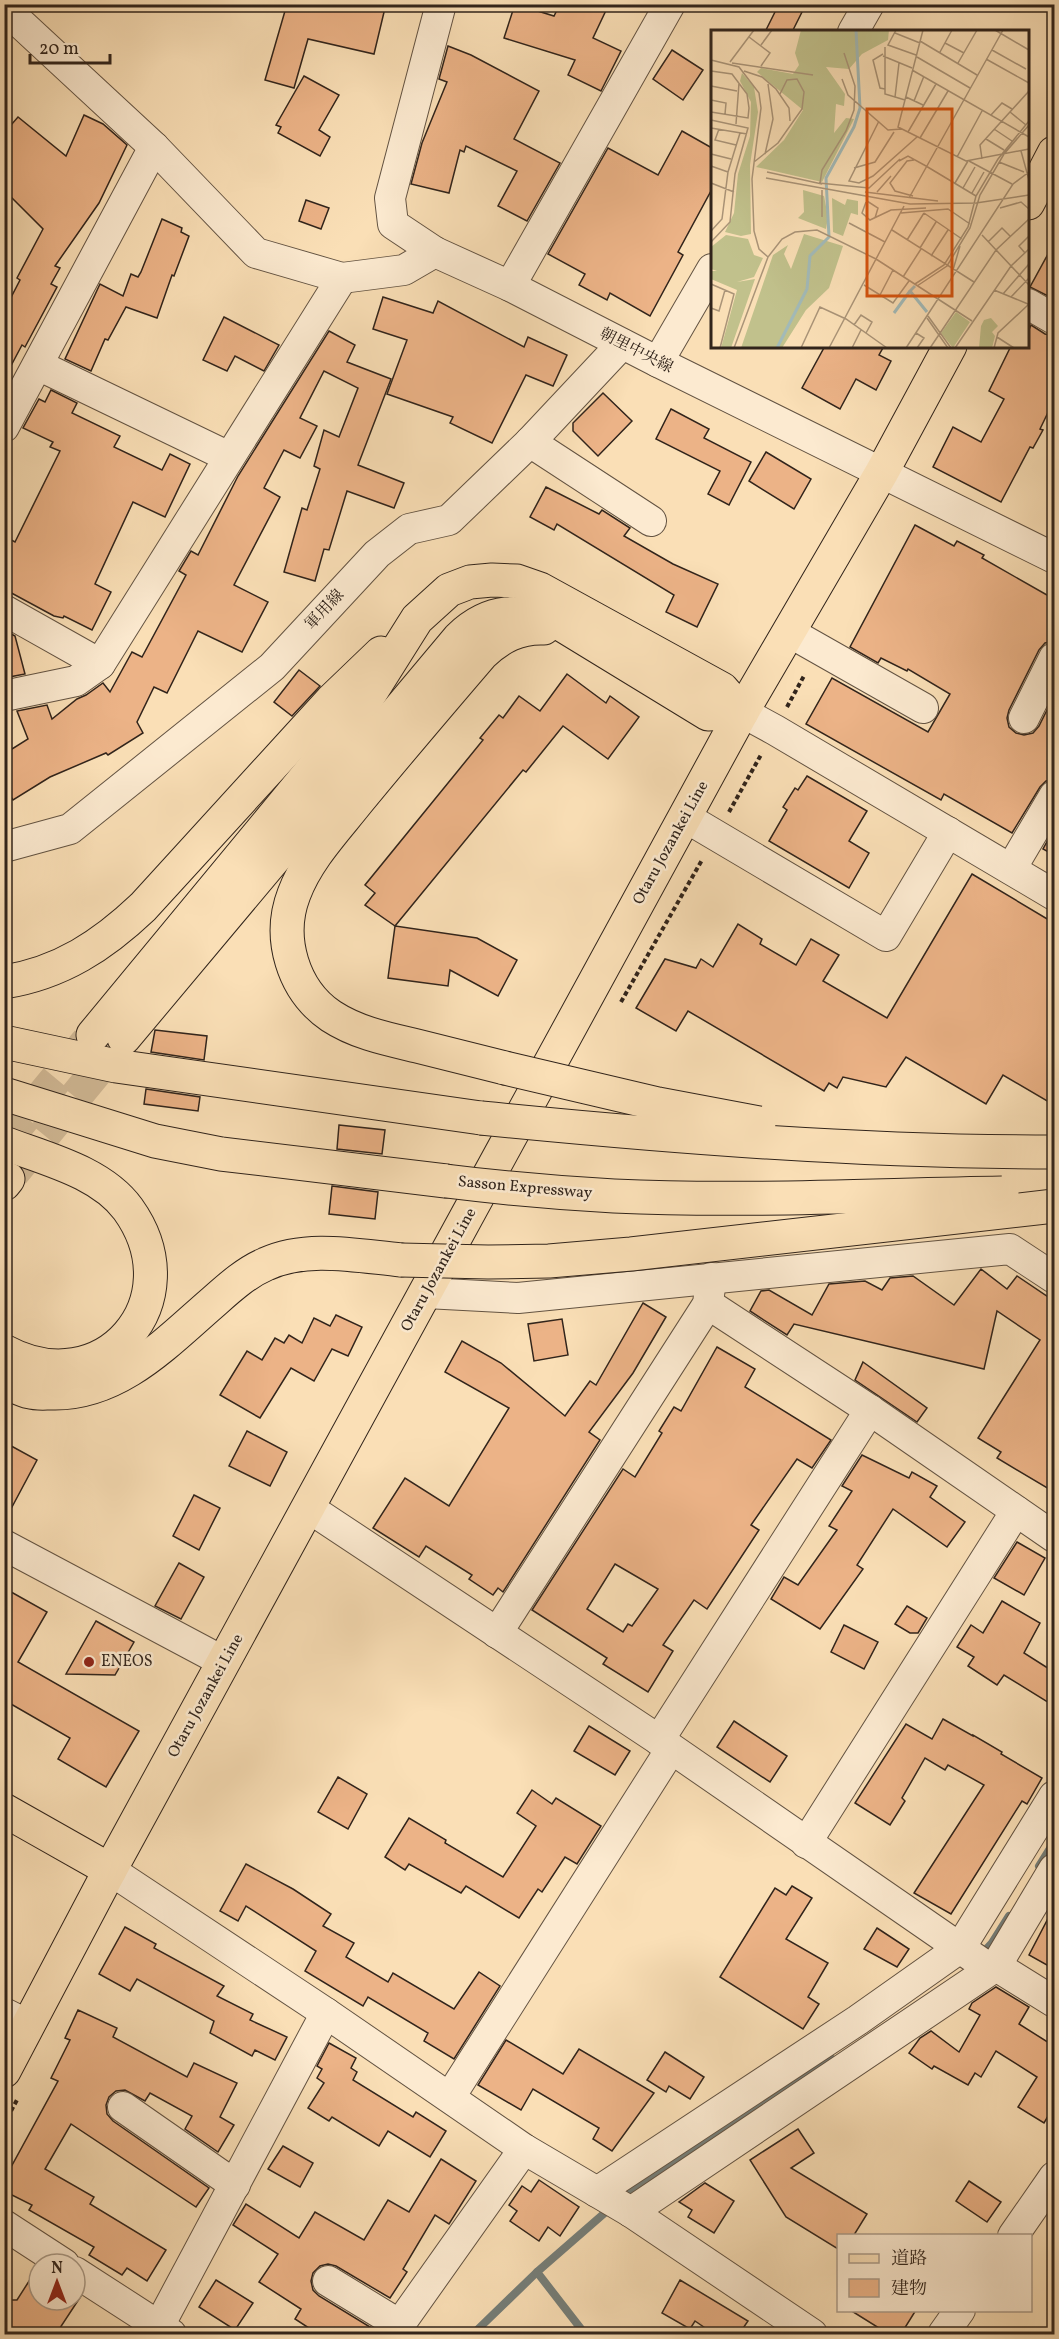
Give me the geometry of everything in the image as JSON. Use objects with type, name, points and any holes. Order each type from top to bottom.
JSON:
[{"type":"main road","points":[[1029,201],[1054,153]]},
{"type":"main road","name":"Otaru Jozankei Line","points":[[4,2071],[16,2019],[110,1870],[742,712],[882,471],[949,348]]},
{"type":"main road","points":[[4,982],[20,980],[50,970],[83,954],[115,933],[143,907],[331,701],[449,590],[470,582],[517,581],[540,589],[722,689],[742,712]]},
{"type":"main road","points":[[417,618],[354,719],[109,1036],[471,626],[486,618],[521,613],[540,616],[559,623],[708,714],[742,712]]},
{"type":"main road","points":[[584,638],[557,629],[534,628],[513,632],[496,641],[482,654],[399,751],[322,846],[304,873],[293,896],[288,921],[288,945],[292,965],[301,985],[314,1001],[330,1015],[372,1035],[703,1113],[799,1129],[1054,1144]]},
{"type":"main road","points":[[4,1042],[116,1066],[481,1118],[649,1134],[823,1146],[981,1152],[1054,1152]]},
{"type":"main road","name":"Sasson Expressway","points":[[4,1094],[155,1141],[221,1154],[532,1191],[616,1196],[711,1197],[1054,1192]]},
{"type":"main road","points":[[4,1143],[78,1171],[107,1189],[128,1209],[142,1235],[150,1264],[149,1294],[140,1321],[123,1342],[95,1359],[67,1365],[36,1363],[4,1351]]},
{"type":"main road","points":[[4,1382],[32,1392],[71,1393],[105,1384],[133,1369],[159,1349],[239,1279],[267,1263],[297,1255],[333,1253],[401,1260],[539,1261],[619,1255],[1054,1206]]},
{"type":"main road","points":[[4,1810],[110,1870]]},
{"type":"street","name":"朝里中央線","points":[[441,4],[390,198],[393,224],[435,252],[510,286],[1054,558]]},
{"type":"street","points":[[510,286],[670,4]]},
{"type":"street","points":[[854,30],[869,4]]},
{"type":"street","points":[[13,11],[154,147],[256,253],[342,278],[404,270],[435,252]]},
{"type":"street","points":[[4,427],[154,147]]},
{"type":"street","points":[[658,362],[711,271]]},
{"type":"street","points":[[4,696],[76,681],[100,664],[342,278]]},
{"type":"street","points":[[1029,305],[1054,319]]},
{"type":"street","name":"軍用線","points":[[4,847],[70,829],[272,667],[377,554],[409,529],[449,520],[530,442],[622,344]]},
{"type":"street","points":[[38,365],[229,457]]},
{"type":"street","points":[[530,442],[651,521]]},
{"type":"street","points":[[4,610],[100,664]]},
{"type":"street","points":[[789,632],[923,708]]},
{"type":"street","points":[[1024,718],[1054,658]]},
{"type":"street","points":[[742,712],[1054,895]]},
{"type":"street","points":[[1011,869],[1054,796]]},
{"type":"street","points":[[685,817],[886,936],[948,832]]},
{"type":"street","points":[[426,1293],[518,1298],[709,1291],[1010,1250],[1054,1278]]},
{"type":"street","points":[[709,1291],[870,1410],[1054,1537]]},
{"type":"street","points":[[497,1633],[709,1291]]},
{"type":"street","points":[[450,2097],[870,1410]]},
{"type":"street","points":[[309,1509],[665,1744],[806,1843],[977,1958],[1054,2002]]},
{"type":"street","points":[[806,1843],[1016,1511]]},
{"type":"street","points":[[4,1545],[224,1662]]},
{"type":"street","points":[[615,2202],[772,2097],[858,2020],[977,1958],[1054,1796]]},
{"type":"street","points":[[615,2202],[977,1958],[1054,1869]]},
{"type":"street","points":[[110,1870],[326,2013],[524,2149],[615,2202],[812,2334]]},
{"type":"street","points":[[87,2279],[165,2330],[234,2185],[326,2013]]},
{"type":"street","points":[[123,2107],[234,2185]]},
{"type":"street","points":[[328,2281],[396,2330],[524,2149]]},
{"type":"street","points":[[1014,2234],[1054,2177]]},
{"type":"street","points":[[4,2225],[46,2252]]},
{"type":"street","points":[[943,2334],[959,2312]]},
{"type":"building","points":[[287,4],[371,4],[385,8],[374,54],[308,39],[294,88],[265,80]]},
{"type":"building","points":[[515,4],[554,16],[560,4],[609,4],[593,38],[621,51],[601,91],[568,75],[575,60],[504,38]]},
{"type":"building","points":[[779,4],[806,4],[793,30],[766,30]]},
{"type":"building","points":[[448,46],[471,55],[539,91],[514,139],[560,163],[527,221],[498,206],[517,171],[466,146],[464,152],[460,150],[449,193],[411,184],[422,143],[447,82],[439,79]]},
{"type":"building","points":[[672,50],[703,70],[683,100],[653,79]]},
{"type":"building","points":[[304,76],[339,95],[319,130],[330,137],[320,156],[278,133],[281,127],[276,125]]},
{"type":"building","points":[[84,115],[103,124],[127,145],[99,203],[55,266],[60,268],[51,284],[57,287],[25,347],[22,345],[4,379],[4,311],[20,280],[17,278],[43,229],[4,190],[4,133],[18,117],[66,156]]},
{"type":"building","points":[[682,131],[711,147],[711,191],[678,252],[683,255],[650,316],[610,293],[607,300],[579,285],[585,274],[548,254],[608,148],[658,175]]},
{"type":"building","points":[[306,200],[329,208],[321,229],[299,221]]},
{"type":"building","points":[[162,219],[182,228],[181,232],[189,236],[157,318],[126,307],[108,340],[105,339],[91,371],[65,359],[100,284],[123,296],[131,274],[138,277],[141,272]]},
{"type":"building","points":[[1054,243],[1054,299],[1030,287]]},
{"type":"building","points":[[383,297],[433,313],[438,301],[524,347],[528,337],[567,355],[553,386],[526,375],[492,443],[450,423],[453,417],[387,394],[407,340],[373,329]]},
{"type":"building","points":[[224,317],[279,345],[264,371],[235,356],[227,371],[203,360]]},
{"type":"building","points":[[1031,325],[1045,334],[1054,336],[1054,400],[1040,429],[1043,430],[1033,448],[1030,447],[1001,502],[933,467],[953,427],[981,442],[1004,399],[989,391],[1010,348],[1029,348]]},
{"type":"building","points":[[329,331],[355,345],[347,362],[391,379],[358,465],[404,483],[394,508],[347,491],[329,550],[324,549],[315,581],[284,572],[302,508],[307,510],[320,469],[314,466],[324,430],[339,437],[358,388],[324,371],[300,418],[317,426],[300,458],[284,450],[264,488],[280,497],[234,585],[268,602],[242,652],[198,631],[167,693],[154,687],[137,722],[143,733],[108,755],[106,753],[50,777],[13,800],[4,786],[4,754],[28,739],[17,711],[47,705],[52,719],[77,699],[103,683],[110,692],[132,652],[142,657],[186,575],[179,571],[191,551],[198,555],[238,476]]},
{"type":"building","points":[[824,348],[883,348],[879,355],[891,361],[876,390],[856,379],[840,409],[802,388]]},
{"type":"building","points":[[51,390],[77,403],[72,413],[120,436],[114,447],[162,470],[170,454],[190,464],[165,517],[133,502],[95,584],[111,592],[92,630],[64,616],[63,618],[54,616],[4,589],[4,536],[15,542],[60,451],[50,447],[53,442],[23,428],[39,399],[45,402]]},
{"type":"building","points":[[603,393],[632,421],[598,456],[573,431],[573,423]]},
{"type":"building","points":[[671,409],[709,429],[704,438],[751,462],[729,505],[708,494],[720,471],[656,439]]},
{"type":"building","points":[[766,452],[811,479],[794,509],[749,481]]},
{"type":"building","points":[[546,487],[599,514],[602,510],[630,528],[624,536],[673,564],[718,584],[697,627],[666,612],[674,595],[557,524],[554,530],[530,517]]},
{"type":"building","points":[[915,525],[954,546],[957,541],[984,555],[982,558],[1054,599],[1054,641],[1045,643],[1039,650],[1007,718],[1009,727],[1016,733],[1024,735],[1033,733],[1054,696],[1054,779],[1046,781],[1040,787],[1012,833],[944,794],[941,800],[806,724],[832,678],[928,732],[950,694],[908,669],[907,671],[881,658],[878,663],[850,647]]},
{"type":"building","points":[[4,630],[15,636],[25,674],[4,678]]},
{"type":"building","points":[[299,670],[320,686],[292,716],[274,702]]},
{"type":"building","points":[[567,674],[606,703],[610,696],[639,717],[608,759],[563,726],[526,772],[523,770],[395,926],[365,905],[375,893],[365,885],[483,740],[480,738],[499,715],[503,718],[519,696],[540,711]]},
{"type":"building","points":[[807,776],[867,811],[849,841],[869,853],[849,888],[769,841],[787,810],[783,807],[795,788],[798,790]]},
{"type":"building","points":[[1054,829],[1054,855],[1043,849]]},
{"type":"building","points":[[972,874],[1054,923],[1054,1105],[1003,1075],[986,1104],[906,1057],[886,1087],[843,1077],[837,1088],[829,1083],[824,1091],[688,1011],[676,1031],[636,1008],[665,959],[696,968],[701,959],[713,967],[738,924],[762,939],[760,944],[796,965],[811,939],[839,955],[823,981],[887,1018]]},
{"type":"building","points":[[395,926],[477,938],[517,960],[498,996],[450,970],[448,986],[388,978]]},
{"type":"building","points":[[155,1030],[207,1036],[204,1060],[151,1052]]},
{"type":"building","points":[[146,1089],[200,1097],[198,1111],[144,1104]]},
{"type":"building","points":[[339,1125],[385,1130],[382,1154],[337,1149]]},
{"type":"building","points":[[332,1186],[378,1192],[375,1219],[329,1214]]},
{"type":"building","points":[[981,1269],[1007,1289],[1017,1276],[1054,1301],[1054,1492],[997,1458],[1001,1452],[978,1438],[1040,1340],[997,1311],[984,1369],[794,1324],[787,1335],[750,1311],[761,1291],[769,1290],[812,1315],[829,1284],[865,1281],[882,1290],[890,1278],[913,1276],[954,1305]]},
{"type":"building","points":[[643,1303],[666,1317],[633,1373],[589,1432],[600,1440],[503,1592],[498,1588],[493,1595],[469,1579],[472,1575],[426,1546],[419,1557],[373,1528],[405,1478],[449,1506],[509,1408],[445,1372],[462,1341],[501,1363],[565,1416],[590,1381],[596,1385]]},
{"type":"building","points":[[336,1315],[362,1327],[348,1356],[332,1349],[314,1381],[291,1368],[260,1418],[220,1395],[247,1351],[262,1360],[275,1338],[284,1343],[289,1335],[302,1343],[314,1318],[330,1326]]},
{"type":"building","points":[[562,1319],[568,1355],[534,1361],[528,1324]]},
{"type":"building","points":[[717,1347],[755,1369],[745,1387],[831,1440],[812,1468],[797,1459],[751,1525],[759,1530],[707,1609],[694,1600],[663,1645],[673,1651],[648,1692],[603,1664],[607,1658],[532,1610],[623,1469],[635,1477],[662,1433],[659,1431],[674,1407],[681,1411]],"holes":[[[615,1564],[658,1589],[632,1626],[628,1624],[623,1632],[587,1609]]]},
{"type":"building","points":[[863,1362],[927,1408],[917,1422],[855,1380]]},
{"type":"building","points":[[247,1431],[287,1452],[270,1486],[229,1466]]},
{"type":"building","points":[[4,1442],[37,1460],[4,1522]]},
{"type":"building","points":[[862,1455],[909,1478],[912,1472],[937,1486],[930,1497],[965,1522],[947,1547],[893,1509],[857,1565],[863,1569],[820,1629],[771,1599],[784,1577],[798,1585],[837,1530],[829,1526],[852,1491],[842,1486]]},
{"type":"building","points":[[194,1495],[220,1508],[199,1550],[173,1536]]},
{"type":"building","points":[[1017,1542],[1045,1558],[1024,1595],[994,1578]]},
{"type":"building","points":[[179,1563],[204,1577],[181,1619],[155,1606]]},
{"type":"building","points":[[4,1588],[47,1612],[18,1662],[139,1731],[106,1787],[58,1759],[70,1738],[4,1700]]},
{"type":"building","points":[[1002,1601],[1040,1623],[1024,1653],[1054,1672],[1054,1706],[1004,1675],[997,1685],[968,1666],[974,1657],[957,1647],[971,1625],[983,1633]]},
{"type":"building","points":[[907,1606],[927,1618],[918,1633],[910,1633],[895,1624]]},
{"type":"building","points":[[96,1621],[134,1642],[115,1675],[66,1674]]},
{"type":"building","points":[[844,1625],[878,1642],[864,1669],[831,1652]]},
{"type":"building","points":[[943,1719],[1002,1752],[1001,1754],[1042,1778],[1027,1804],[1022,1801],[951,1914],[914,1893],[984,1785],[948,1765],[945,1770],[925,1758],[902,1798],[905,1801],[890,1825],[855,1803],[906,1724],[932,1739]]},
{"type":"building","points":[[734,1721],[787,1756],[770,1782],[717,1747]]},
{"type":"building","points":[[589,1726],[630,1751],[615,1775],[574,1751]]},
{"type":"building","points":[[338,1777],[367,1794],[348,1829],[318,1812]]},
{"type":"building","points":[[532,1790],[552,1804],[556,1798],[601,1826],[577,1864],[565,1857],[542,1892],[538,1889],[519,1918],[466,1886],[461,1893],[409,1864],[405,1870],[385,1857],[409,1818],[446,1840],[445,1843],[503,1877],[536,1826],[517,1813]]},
{"type":"building","points":[[246,1864],[293,1889],[331,1914],[323,1926],[354,1943],[346,1957],[388,1982],[393,1973],[454,2009],[479,1972],[500,1986],[454,2059],[424,2041],[428,2033],[368,1997],[363,2006],[305,1971],[316,1951],[246,1906],[238,1921],[220,1911]]},
{"type":"building","points":[[792,1886],[812,1898],[786,1939],[828,1963],[808,1997],[819,2004],[803,2029],[720,1977],[775,1888],[786,1895]]},
{"type":"building","points":[[1054,1907],[1054,1969],[1029,1955]]},
{"type":"building","points":[[125,1927],[156,1944],[154,1948],[224,1986],[217,1996],[253,2014],[250,2020],[287,2037],[275,2060],[255,2050],[252,2056],[210,2033],[214,2021],[137,1979],[130,1991],[99,1974]]},
{"type":"building","points":[[877,1928],[909,1949],[897,1967],[864,1949]]},
{"type":"building","points":[[996,1987],[1029,2007],[1019,2024],[1054,2046],[1054,2106],[1044,2123],[1018,2107],[1037,2077],[996,2051],[981,2077],[975,2073],[968,2085],[934,2066],[932,2069],[909,2053],[920,2038],[931,2031],[959,2052],[980,2015],[969,2009],[972,2003]]},
{"type":"building","points":[[78,2010],[117,2028],[113,2037],[187,2077],[194,2063],[237,2083],[220,2117],[234,2125],[218,2152],[185,2129],[192,2116],[150,2093],[145,2101],[125,2090],[116,2091],[109,2097],[106,2105],[107,2114],[113,2121],[209,2188],[196,2207],[71,2124],[45,2169],[94,2197],[90,2204],[166,2250],[147,2281],[127,2268],[122,2275],[89,2255],[94,2247],[29,2210],[32,2205],[4,2191],[4,2180],[58,2081],[51,2078],[70,2040],[65,2038]]},
{"type":"building","points":[[506,2040],[563,2074],[579,2049],[654,2093],[612,2151],[593,2139],[599,2128],[533,2089],[521,2110],[478,2085]]},
{"type":"building","points":[[329,2043],[356,2058],[351,2068],[357,2072],[353,2080],[413,2117],[416,2112],[446,2131],[430,2157],[388,2131],[379,2146],[332,2117],[329,2121],[308,2108],[324,2083],[317,2078],[322,2069],[317,2066]]},
{"type":"building","points":[[665,2052],[704,2077],[690,2099],[669,2086],[666,2092],[647,2080]]},
{"type":"building","points":[[798,2129],[814,2153],[791,2168],[867,2214],[855,2234],[837,2234],[837,2248],[786,2217],[750,2160]]},
{"type":"building","points":[[283,2146],[313,2163],[300,2187],[268,2169]]},
{"type":"building","points":[[441,2159],[476,2181],[449,2224],[435,2215],[403,2269],[407,2272],[390,2298],[336,2266],[328,2264],[320,2266],[313,2273],[311,2281],[313,2290],[370,2327],[365,2334],[318,2334],[295,2319],[301,2309],[259,2282],[278,2254],[233,2225],[246,2204],[299,2238],[315,2212],[364,2240],[388,2200],[409,2212]]},
{"type":"building","points":[[539,2180],[579,2207],[560,2236],[548,2227],[539,2241],[510,2221],[517,2211],[509,2205],[522,2186],[531,2192]]},
{"type":"building","points":[[969,2181],[1001,2202],[987,2222],[956,2201]]},
{"type":"building","points":[[705,2183],[734,2201],[714,2233],[688,2217],[692,2210],[679,2202]]},
{"type":"building","points":[[216,2280],[253,2303],[235,2330],[199,2307]]},
{"type":"building","points":[[680,2280],[748,2321],[739,2334],[714,2334],[695,2321],[690,2329],[662,2313]]},
{"type":"building","points":[[27,2284],[27,2312],[70,2312],[56,2334],[4,2334],[4,2300],[17,2300]]},
{"type":"building","points":[[853,2312],[915,2312],[901,2334],[875,2334],[879,2328]]},
{"type":"waterway","points":[[1039,1866],[1054,1842]]},
{"type":"waterway","points":[[980,1956],[992,1943],[1009,1916]]},
{"type":"waterway","points":[[585,2334],[537,2272],[631,2190],[832,2059]]},
{"type":"waterway","points":[[473,2334],[537,2272]]},
{"type":"tunnel","points":[[4,1142],[91,1037]]},
{"type":"tunnel","points":[[13,1173],[119,1044]]},
{"type":"place","name":"ENEOS","points":[[89,1662]]}]
